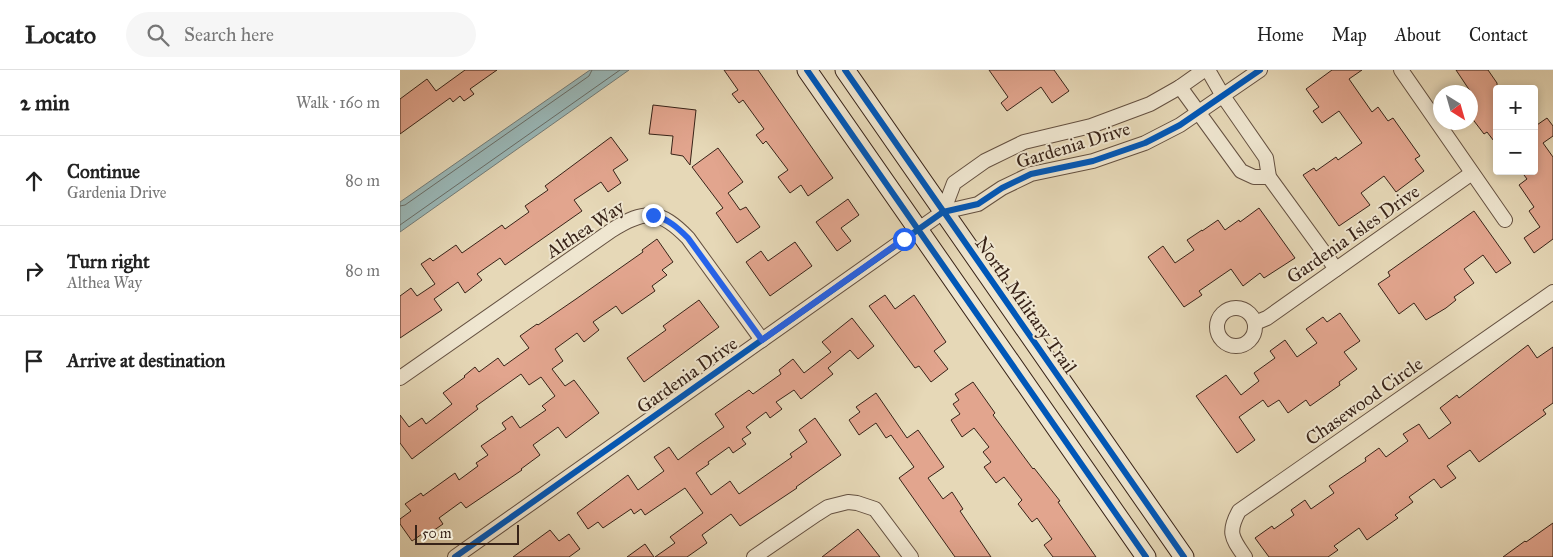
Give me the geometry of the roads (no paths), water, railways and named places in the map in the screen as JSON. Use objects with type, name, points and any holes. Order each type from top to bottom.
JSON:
[{"type":"main road","points":[[807,70],[1146,557]]},
{"type":"main road","name":"North Military Trail","points":[[845,70],[1184,557]]},
{"type":"street","name":"Gardenia Drive","points":[[943,212],[954,183],[985,162],[1024,142],[1091,126],[1150,104],[1206,70]]},
{"type":"street","points":[[1206,70],[1266,158],[1269,177],[1336,269]]},
{"type":"street","name":"Gardenia Drive","points":[[455,557],[943,212],[978,204],[1002,188],[1031,174],[1093,161],[1145,143],[1180,125],[1260,70]]},
{"type":"street","points":[[1401,70],[1505,220]]},
{"type":"street","points":[[1180,87],[1241,171],[1254,177],[1269,177]]},
{"type":"street","name":"Gardenia Isles Drive","points":[[1255,323],[1266,318],[1472,173]]},
{"type":"street","name":"Althea Way","points":[[400,378],[612,230],[628,220],[642,215],[653,215],[675,224],[688,238],[762,340]]},
{"type":"street","name":"Chasewood Circle","points":[[1245,557],[1232,538],[1232,525],[1239,512],[1553,292]]},
{"type":"street","points":[[754,557],[828,507],[848,502],[875,509],[911,557]]},
{"type":"water","points":[[590,70],[629,70],[400,232],[400,202]]}]
